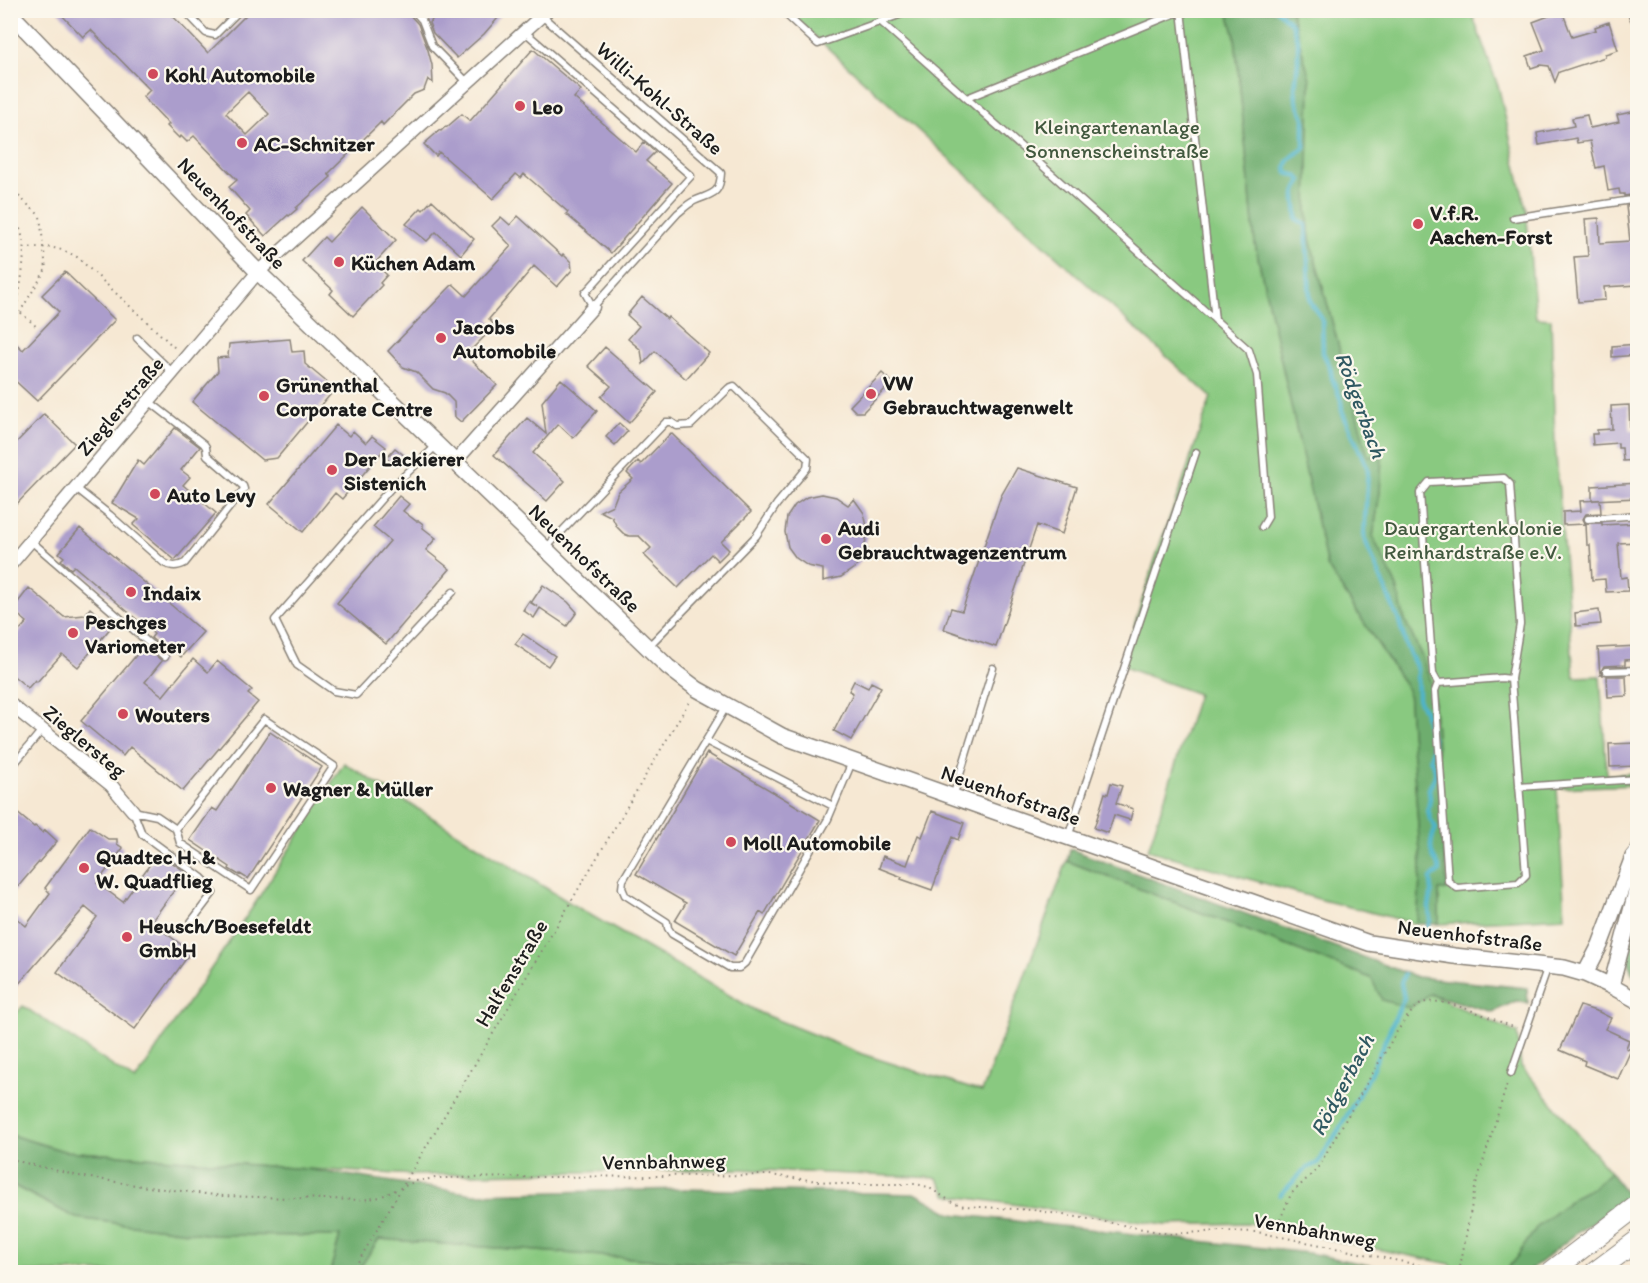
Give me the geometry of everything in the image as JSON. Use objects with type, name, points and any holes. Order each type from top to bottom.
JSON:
[{"type":"main road","points":[[1551,1272],[1638,1205]]},
{"type":"main road","points":[[1597,1271],[1638,1240]]},
{"type":"street","points":[[1635,10],[1638,17]]},
{"type":"street","name":"Zieglerstraße","points":[[12,561],[150,402],[258,272],[545,13]]},
{"type":"street","name":"Neuenhofstraße","points":[[10,14],[258,272],[668,668],[726,707],[782,736],[852,762],[1370,943],[1454,956],[1564,968],[1585,974],[1638,1001]]},
{"type":"street","points":[[455,462],[594,307]]},
{"type":"street","name":"Zieglersteg","points":[[10,704],[111,785],[133,811]]},
{"type":"street","points":[[1585,974],[1600,945],[1633,857],[1638,851]]},
{"type":"street","points":[[1611,986],[1638,885]]},
{"type":"lane","points":[[184,10],[206,33],[214,34],[240,10]]},
{"type":"lane","points":[[413,10],[422,20],[432,46],[468,82]]},
{"type":"lane","points":[[781,10],[818,44],[913,10]]},
{"type":"lane","points":[[967,98],[1181,11],[1215,320]]},
{"type":"lane","name":"Willi-Kohl-Straße","points":[[545,13],[721,173],[721,185],[713,194],[692,202],[678,213],[594,307]]},
{"type":"lane","points":[[881,22],[1249,350],[1257,375],[1268,517],[1262,527]]},
{"type":"lane","points":[[525,32],[691,176],[585,293],[594,307]]},
{"type":"lane","points":[[1513,218],[1638,199]]},
{"type":"lane","points":[[137,339],[173,373]]},
{"type":"lane","points":[[545,549],[666,422],[677,426],[691,425],[729,388],[734,386],[808,459],[807,468],[777,504],[756,536],[647,647]]},
{"type":"lane","points":[[76,488],[164,563],[171,567],[185,563],[244,489],[207,455],[204,444],[150,402]]},
{"type":"lane","points":[[437,445],[391,488],[275,620],[297,665],[334,691],[356,695],[453,592]]},
{"type":"lane","points":[[1068,838],[1196,453]]},
{"type":"lane","points":[[1504,478],[1510,484],[1520,624],[1511,679],[1526,875],[1518,883],[1457,888],[1448,881],[1436,691],[1438,683],[1433,674],[1420,493],[1430,482],[1504,478]]},
{"type":"lane","points":[[1588,519],[1638,515]]},
{"type":"lane","points":[[31,541],[165,657]]},
{"type":"lane","points":[[953,797],[993,668]]},
{"type":"lane","points":[[1606,670],[1638,670]]},
{"type":"lane","points":[[1438,683],[1511,679]]},
{"type":"lane","points":[[726,707],[623,880],[621,888],[625,895],[667,922],[672,934],[730,968],[739,968],[745,963],[825,824],[852,762]]},
{"type":"lane","points":[[133,811],[157,816],[176,829],[180,843],[251,890],[334,766],[264,719],[176,829]]},
{"type":"lane","points":[[10,769],[42,730]]},
{"type":"lane","points":[[706,741],[833,807]]},
{"type":"lane","points":[[1519,787],[1638,779]]},
{"type":"lane","points":[[133,811],[142,834],[210,886],[213,893],[191,922]]},
{"type":"lane","points":[[1511,1073],[1548,965]]},
{"type":"path","points":[[10,188],[40,216],[46,269],[18,311],[10,314]]},
{"type":"path","points":[[10,214],[18,222],[24,248],[18,311]]},
{"type":"path","points":[[24,248],[54,246],[77,257],[185,358]]},
{"type":"path","points":[[18,311],[38,328]]},
{"type":"path","name":"Halfenstraße","points":[[352,1272],[697,689]]},
{"type":"path","points":[[1280,1220],[1291,1194],[1317,1169],[1396,1033],[1409,1015],[1422,1003],[1438,1001],[1464,1008],[1525,1032]]},
{"type":"path","points":[[1458,1272],[1475,1188],[1511,1073]]},
{"type":"path","name":"Vennbahnweg","points":[[10,1157],[17,1161],[79,1176],[223,1196],[363,1200],[380,1197],[416,1181],[436,1178],[769,1175],[843,1184],[916,1184],[928,1187],[952,1202],[964,1206],[1033,1210],[1169,1234],[1221,1231],[1257,1232],[1453,1272]]},
{"type":"green space","name":"Kleingartenanlage Sonnenscheinstraße","points":[[787,11],[1228,11],[1235,37],[1255,244],[1327,566],[1408,690],[1421,865],[1417,924],[1322,900],[1148,850],[1198,694],[1121,666],[1211,397]]},
{"type":"green space","points":[[1228,11],[1291,11],[1310,79],[1307,210],[1310,239],[1368,456],[1382,455],[1380,492],[1373,537],[1397,587],[1404,618],[1422,657],[1433,690],[1447,890],[1439,890],[1439,924],[1417,924],[1421,865],[1408,690],[1327,566],[1255,244],[1235,37]]},
{"type":"green space","name":"Dauergartenkolonie Reinhardstraße e.V.","points":[[1291,11],[1471,11],[1499,89],[1526,209],[1536,318],[1551,319],[1555,443],[1574,677],[1600,676],[1607,775],[1637,773],[1637,785],[1557,788],[1565,917],[1439,924],[1439,890],[1447,890],[1422,657],[1404,618],[1397,587],[1373,537],[1380,492],[1382,456],[1368,457],[1310,239],[1307,210],[1310,80]]},
{"type":"green space","points":[[344,763],[575,906],[760,1013],[862,1054],[982,1092],[1067,861],[1371,978],[1409,1008],[1430,994],[1517,1033],[1521,1066],[1610,1172],[1594,1187],[1574,1197],[1504,1272],[1457,1272],[1450,1264],[1249,1223],[1164,1225],[947,1195],[937,1178],[738,1169],[416,1175],[64,1151],[11,1135],[10,1020],[23,1006],[135,1081],[252,908]]},
{"type":"green space","points":[[1070,849],[1417,977],[1527,988],[1528,1003],[1516,1001],[1493,1012],[1430,994],[1409,1008],[1382,1000],[1371,978],[1067,861]]},
{"type":"green space","points":[[1635,932],[1637,932],[1637,979],[1629,963]]},
{"type":"green space","points":[[11,1135],[64,1151],[306,1169],[474,1194],[684,1189],[917,1194],[952,1214],[1309,1253],[1402,1272],[857,1272],[710,1264],[379,1239],[357,1272],[330,1272],[340,1236],[213,1235],[76,1218],[11,1184]]},
{"type":"green space","points":[[1610,1172],[1629,1197],[1577,1233],[1528,1272],[1504,1272],[1536,1228],[1574,1197],[1594,1187]]},
{"type":"green space","points":[[10,1184],[76,1218],[213,1235],[340,1236],[330,1272],[11,1272]]},
{"type":"green space","points":[[379,1239],[710,1264],[857,1272],[357,1272]]},
{"type":"building","points":[[57,10],[167,10],[208,53],[251,10],[405,10],[418,24],[428,50],[433,83],[428,79],[424,90],[414,94],[383,125],[381,122],[328,174],[331,177],[265,236],[246,215],[250,211],[229,187],[237,180],[194,136],[187,142],[181,136],[179,138],[167,126],[169,124],[143,97],[150,90],[91,30],[83,37]],"holes":[[[248,92],[269,114],[247,135],[226,113]]]},
{"type":"building","points":[[441,10],[505,10],[484,34],[457,58],[433,33],[429,23]]},
{"type":"building","points":[[1562,11],[1572,37],[1596,30],[1595,27],[1609,22],[1618,50],[1605,54],[1605,57],[1559,72],[1555,82],[1549,66],[1540,65],[1531,68],[1527,56],[1544,50],[1533,22]]},
{"type":"building","points":[[533,49],[581,90],[574,98],[636,152],[644,142],[655,152],[646,161],[672,183],[611,253],[524,174],[521,178],[516,174],[493,199],[439,152],[436,156],[424,144],[462,114],[470,121]]},
{"type":"building","points":[[1632,112],[1638,139],[1638,194],[1624,196],[1620,194],[1619,189],[1608,191],[1604,166],[1596,168],[1590,141],[1577,143],[1576,138],[1539,145],[1537,133],[1574,126],[1572,118],[1587,115],[1590,128],[1619,122],[1617,115]]},
{"type":"building","points":[[432,200],[474,239],[461,255],[436,232],[427,241],[406,224]]},
{"type":"building","points":[[1638,204],[1638,285],[1604,287],[1605,300],[1578,302],[1574,257],[1588,256],[1585,219],[1599,218],[1600,243],[1630,241],[1626,206]]},
{"type":"building","name":"Küchen Adam","points":[[362,207],[396,240],[375,263],[387,275],[380,283],[382,285],[353,316],[330,294],[333,290],[302,261],[324,237],[329,242]]},
{"type":"building","name":"Jacobs Automobile","points":[[518,216],[571,262],[572,270],[557,287],[534,266],[489,319],[495,326],[466,355],[497,385],[461,422],[455,417],[454,402],[445,393],[433,389],[416,372],[403,367],[388,351],[453,284],[466,296],[511,246],[492,226],[501,217],[510,225]]},
{"type":"building","points":[[65,272],[115,320],[37,401],[10,376],[10,338],[23,350],[59,312],[42,295]]},
{"type":"building","points":[[642,297],[709,353],[686,379],[655,351],[643,364],[641,350],[628,339],[639,326],[627,315]]},
{"type":"building","name":"Grünenthal Corporate Centre","points":[[290,339],[292,352],[304,351],[305,364],[335,389],[277,458],[262,460],[192,402],[218,371],[217,358],[228,357],[229,344]]},
{"type":"building","points":[[1638,344],[1638,355],[1612,357],[1612,346]]},
{"type":"building","points":[[605,347],[657,392],[629,423],[601,397],[611,386],[588,366]]},
{"type":"building","name":"VW Gebrauchtwagenwelt","points":[[882,373],[892,382],[863,412],[856,412],[850,406]]},
{"type":"building","points":[[561,379],[597,411],[573,438],[558,424],[533,453],[565,481],[547,501],[494,455],[527,418],[546,434],[542,402]]},
{"type":"building","points":[[1629,405],[1630,430],[1638,430],[1638,460],[1623,461],[1622,448],[1618,448],[1618,443],[1593,445],[1592,434],[1597,434],[1597,430],[1612,429],[1611,406]]},
{"type":"building","points":[[44,414],[75,444],[10,511],[10,449]]},
{"type":"building","points":[[619,423],[628,431],[615,445],[606,437]]},
{"type":"building","name":"Der Lackierer Sistenich","points":[[336,425],[349,436],[353,431],[366,443],[372,436],[386,447],[342,499],[335,493],[303,532],[269,504]]},
{"type":"building","name":"Auto Levy","points":[[175,428],[200,447],[181,470],[190,477],[183,485],[216,513],[175,560],[133,525],[139,519],[112,503],[138,460],[144,465]]},
{"type":"building","points":[[671,433],[751,512],[721,542],[729,550],[718,561],[711,554],[678,588],[644,555],[651,548],[639,536],[624,534],[612,517],[600,511],[613,505],[618,492],[633,479],[627,473],[638,461],[641,464]]},
{"type":"building","points":[[395,448],[405,456],[396,466],[386,458]]},
{"type":"building","points":[[1017,468],[1077,487],[1062,534],[1037,525],[996,647],[944,629],[951,608],[962,611],[1001,496]]},
{"type":"building","points":[[1638,483],[1638,498],[1592,500],[1592,486]]},
{"type":"building","name":"Audi Gebrauchtwagenzentrum","points":[[822,494],[836,497],[848,505],[854,499],[864,513],[868,531],[864,548],[868,549],[857,566],[841,577],[823,581],[823,569],[808,566],[796,558],[788,547],[785,532],[787,517],[795,505],[807,497]]},
{"type":"building","points":[[399,496],[409,504],[403,511],[423,524],[423,528],[436,538],[426,550],[450,569],[386,644],[337,603],[390,541],[373,527]]},
{"type":"building","points":[[1600,500],[1601,513],[1586,514],[1583,519],[1585,523],[1602,523],[1602,525],[1638,523],[1638,542],[1618,543],[1621,578],[1627,577],[1628,591],[1606,592],[1605,579],[1592,580],[1586,524],[1563,525],[1563,512],[1581,511],[1580,501]]},
{"type":"building","name":"Indaix","points":[[80,528],[203,632],[181,657],[172,649],[169,653],[151,638],[154,634],[74,566],[71,569],[61,560],[64,557],[59,553]]},
{"type":"building","points":[[543,585],[568,602],[577,612],[567,626],[540,608],[534,618],[523,610],[529,601],[531,603]]},
{"type":"building","points":[[29,588],[64,617],[85,615],[90,608],[112,626],[78,667],[62,654],[37,682],[35,680],[28,688],[10,673],[10,641],[27,622],[12,610]]},
{"type":"building","points":[[1599,610],[1601,624],[1576,626],[1575,613]]},
{"type":"building","points":[[523,634],[555,656],[548,666],[515,644]]},
{"type":"building","points":[[144,646],[162,661],[145,682],[163,696],[193,659],[208,672],[217,661],[252,690],[248,694],[258,702],[183,791],[130,747],[123,756],[81,721]]},
{"type":"building","points":[[1638,646],[1638,659],[1625,660],[1625,665],[1604,666],[1601,671],[1603,675],[1600,675],[1598,648]]},
{"type":"building","points":[[1607,676],[1626,676],[1627,696],[1608,697]]},
{"type":"building","points":[[854,681],[868,688],[871,682],[881,687],[851,740],[834,731],[853,693],[849,691]]},
{"type":"building","name":"Wagner & Müller","points":[[270,732],[322,767],[248,879],[229,869],[230,867],[190,840],[212,808],[217,811]]},
{"type":"building","points":[[1638,743],[1638,766],[1610,767],[1609,744]]},
{"type":"building","name":"Moll Automobile","points":[[707,753],[820,820],[764,915],[760,912],[734,956],[675,921],[686,903],[636,874]]},
{"type":"building","points":[[1111,783],[1122,786],[1116,803],[1133,809],[1130,820],[1114,815],[1108,833],[1094,828],[1105,793],[1108,794]]},
{"type":"building","points":[[10,807],[34,827],[43,833],[45,830],[57,841],[10,896]]},
{"type":"building","points":[[932,811],[964,823],[958,840],[952,837],[932,890],[879,868],[883,856],[907,865],[918,835],[922,837]]},
{"type":"building","name":"Heusch/Boesefeldt GmbH","points":[[90,827],[108,839],[117,839],[117,844],[123,848],[97,883],[123,902],[158,853],[187,873],[151,922],[191,952],[135,1029],[57,972],[97,917],[85,907],[10,994],[10,913],[26,926],[50,893],[45,888]]},
{"type":"building","points":[[1580,1006],[1611,1018],[1605,1029],[1629,1040],[1626,1048],[1631,1050],[1618,1079],[1584,1065],[1585,1061],[1560,1050]]},
{"type":"waterway","name":"Rödgerbach","points":[[1277,10],[1292,24],[1298,42],[1295,87],[1296,99],[1304,118],[1304,147],[1291,158],[1286,168],[1287,173],[1301,180],[1295,199],[1297,219],[1306,225],[1310,300],[1322,319],[1323,353],[1341,400],[1342,411],[1368,469],[1364,538],[1417,668],[1418,699],[1424,710],[1432,740],[1430,758],[1435,769],[1435,776],[1429,789],[1428,809],[1430,819],[1436,828],[1431,850],[1440,871],[1431,878],[1430,920],[1427,929]]},
{"type":"waterway","name":"Rödgerbach","points":[[1280,1195],[1307,1168],[1318,1163],[1341,1126],[1370,1074],[1404,998],[1401,983],[1404,975]]},
{"type":"place","name":"Kohl Automobile","points":[[153,74]]},
{"type":"place","name":"Leo","points":[[520,106]]},
{"type":"place","name":"AC-Schnitzer","points":[[242,143]]},
{"type":"place","name":"V.f.R. Aachen-Forst","points":[[1418,224]]},
{"type":"place","name":"Küchen Adam","points":[[339,262]]},
{"type":"place","name":"Jacobs Automobile","points":[[441,338]]},
{"type":"place","name":"VW Gebrauchtwagenwelt","points":[[871,394]]},
{"type":"place","name":"Grünenthal Corporate Centre","points":[[264,396]]},
{"type":"place","name":"Der Lackierer Sistenich","points":[[332,470]]},
{"type":"place","name":"Auto Levy","points":[[155,494]]},
{"type":"place","name":"Audi Gebrauchtwagenzentrum","points":[[826,539]]},
{"type":"place","name":"Indaix","points":[[131,592]]},
{"type":"place","name":"Peschges Variometer","points":[[73,633]]},
{"type":"place","name":"Wouters","points":[[123,714]]},
{"type":"place","name":"Wagner & Müller","points":[[271,788]]},
{"type":"place","name":"Moll Automobile","points":[[731,842]]},
{"type":"place","name":"Quadtec H. & W. Quadflieg","points":[[84,868]]},
{"type":"place","name":"Heusch/Boesefeldt GmbH","points":[[127,937]]}]
